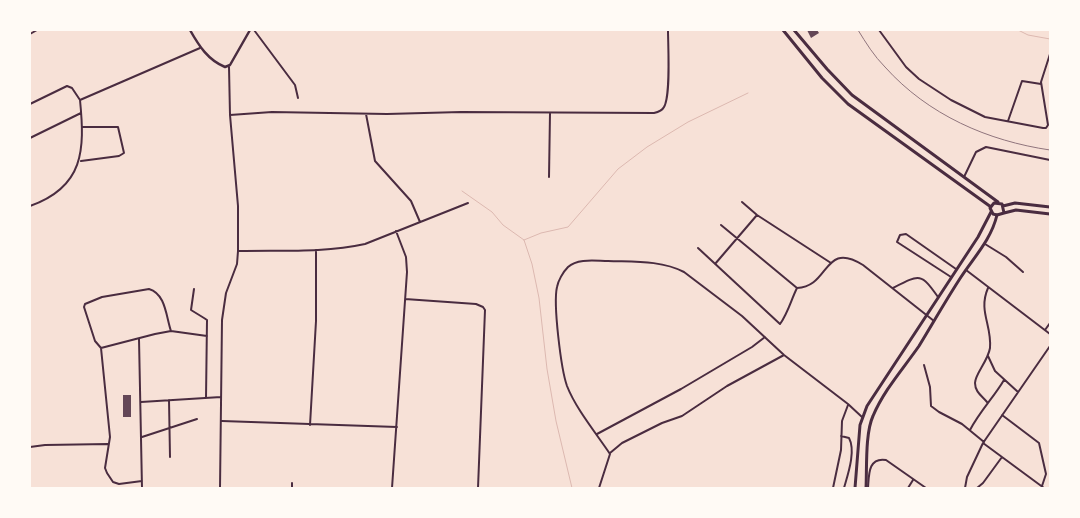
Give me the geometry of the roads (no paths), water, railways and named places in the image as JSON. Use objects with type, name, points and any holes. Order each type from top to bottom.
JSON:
[{"type":"main road","points":[[782,30],[822,78],[848,104],[991,207]]},
{"type":"main road","points":[[790,38],[796,32],[846,90],[998,202],[1002,206],[1004,213]]},
{"type":"main road","points":[[855,488],[862,417],[871,397],[983,229],[991,212],[991,207],[994,203],[998,202]]},
{"type":"main road","points":[[1002,206],[1015,203],[1050,207]]},
{"type":"main road","points":[[991,212],[997,215],[1016,210],[1050,214]]},
{"type":"main road","points":[[867,488],[866,463],[872,417],[887,389],[985,244],[994,229],[997,215]]},
{"type":"street","points":[[30,34],[37,30]]},
{"type":"street","points":[[190,30],[200,48],[213,61],[229,67]]},
{"type":"street","points":[[220,488],[223,306],[238,251],[238,206],[230,115],[229,67],[252,30],[295,85],[298,98]]},
{"type":"street","points":[[230,115],[272,112],[366,114],[461,112],[645,113],[662,110],[666,105],[668,90],[668,30]]},
{"type":"street","points":[[879,30],[906,67],[930,87],[951,100],[980,116],[1043,128],[1048,127],[1041,84],[1050,54]]},
{"type":"street","points":[[80,100],[200,48]]},
{"type":"street","points":[[1008,121],[1022,81],[1041,84]]},
{"type":"street","points":[[30,104],[67,86],[72,88],[80,100],[82,127],[80,161],[75,172],[65,186],[30,206]]},
{"type":"street","points":[[30,138],[81,113]]},
{"type":"street","points":[[550,113],[550,177]]},
{"type":"street","points":[[366,114],[375,161],[411,201],[420,222]]},
{"type":"street","points":[[80,161],[119,156],[124,153],[118,128],[82,127]]},
{"type":"street","points":[[964,177],[976,152],[986,147],[1050,160]]},
{"type":"street","points":[[238,251],[316,249],[358,245],[468,202]]},
{"type":"street","points":[[742,202],[757,216],[831,263]]},
{"type":"street","points":[[715,264],[757,216]]},
{"type":"street","points":[[721,225],[797,288],[809,286],[831,263],[843,256],[852,258],[934,321]]},
{"type":"street","points":[[392,488],[407,264],[396,231]]},
{"type":"street","points":[[951,277],[897,242],[900,235],[906,234],[956,269]]},
{"type":"street","points":[[985,244],[1006,257],[1023,272]]},
{"type":"street","points":[[698,248],[780,324],[785,317],[797,288]]},
{"type":"street","points":[[310,425],[316,321],[316,249]]},
{"type":"street","points":[[610,454],[575,400],[563,373],[555,297],[557,284],[569,266],[577,262],[648,263],[675,267],[702,284],[742,316],[784,355],[862,417]]},
{"type":"street","points":[[966,270],[1050,334]]},
{"type":"street","points":[[893,288],[910,280],[920,278],[926,281],[938,297]]},
{"type":"street","points":[[988,288],[983,301],[990,336],[988,356],[976,377],[974,385],[978,393],[988,402]]},
{"type":"street","points":[[142,482],[119,484],[113,482],[109,479],[105,468],[110,437],[101,348],[95,341],[84,307],[85,304],[102,296],[149,289],[160,296],[170,331]]},
{"type":"street","points":[[194,289],[191,310],[207,320],[206,398]]},
{"type":"street","points":[[405,299],[476,304],[485,310],[478,488]]},
{"type":"street","points":[[1045,330],[1050,324]]},
{"type":"street","points":[[101,348],[170,331],[207,336]]},
{"type":"street","points":[[597,434],[681,390],[752,347],[765,337]]},
{"type":"street","points":[[139,339],[142,488]]},
{"type":"street","points":[[965,488],[984,442],[1050,346]]},
{"type":"street","points":[[599,488],[610,454],[622,443],[662,423],[682,416],[736,381],[784,355]]},
{"type":"street","points":[[988,356],[995,371],[1018,392]]},
{"type":"street","points":[[924,365],[930,387],[932,406],[938,412],[954,419],[970,430],[1002,457],[1043,487],[1046,474],[1039,443],[1002,415]]},
{"type":"street","points":[[970,430],[1004,380]]},
{"type":"street","points":[[141,402],[221,397]]},
{"type":"street","points":[[169,400],[170,457]]},
{"type":"street","points":[[833,488],[841,450],[842,421],[848,404]]},
{"type":"street","points":[[142,437],[197,419]]},
{"type":"street","points":[[221,421],[397,427]]},
{"type":"street","points":[[841,436],[848,438],[850,442],[849,468],[844,488]]},
{"type":"street","points":[[30,447],[108,444]]},
{"type":"street","points":[[978,488],[1002,457]]},
{"type":"street","points":[[867,488],[870,467],[877,460],[886,460],[926,488]]},
{"type":"street","points":[[908,488],[914,479]]},
{"type":"waterway","points":[[1018,30],[1028,35],[1050,39]]},
{"type":"waterway","points":[[524,240],[541,233],[568,227],[618,169],[647,147],[688,122],[748,93]]},
{"type":"waterway","points":[[462,191],[492,212],[503,225],[524,240],[532,264],[539,298],[547,369],[556,421],[572,488]]},
{"type":"railway","points":[[858,30],[867,45],[885,67],[920,99],[940,112],[960,123],[1004,140],[1050,150]]}]
